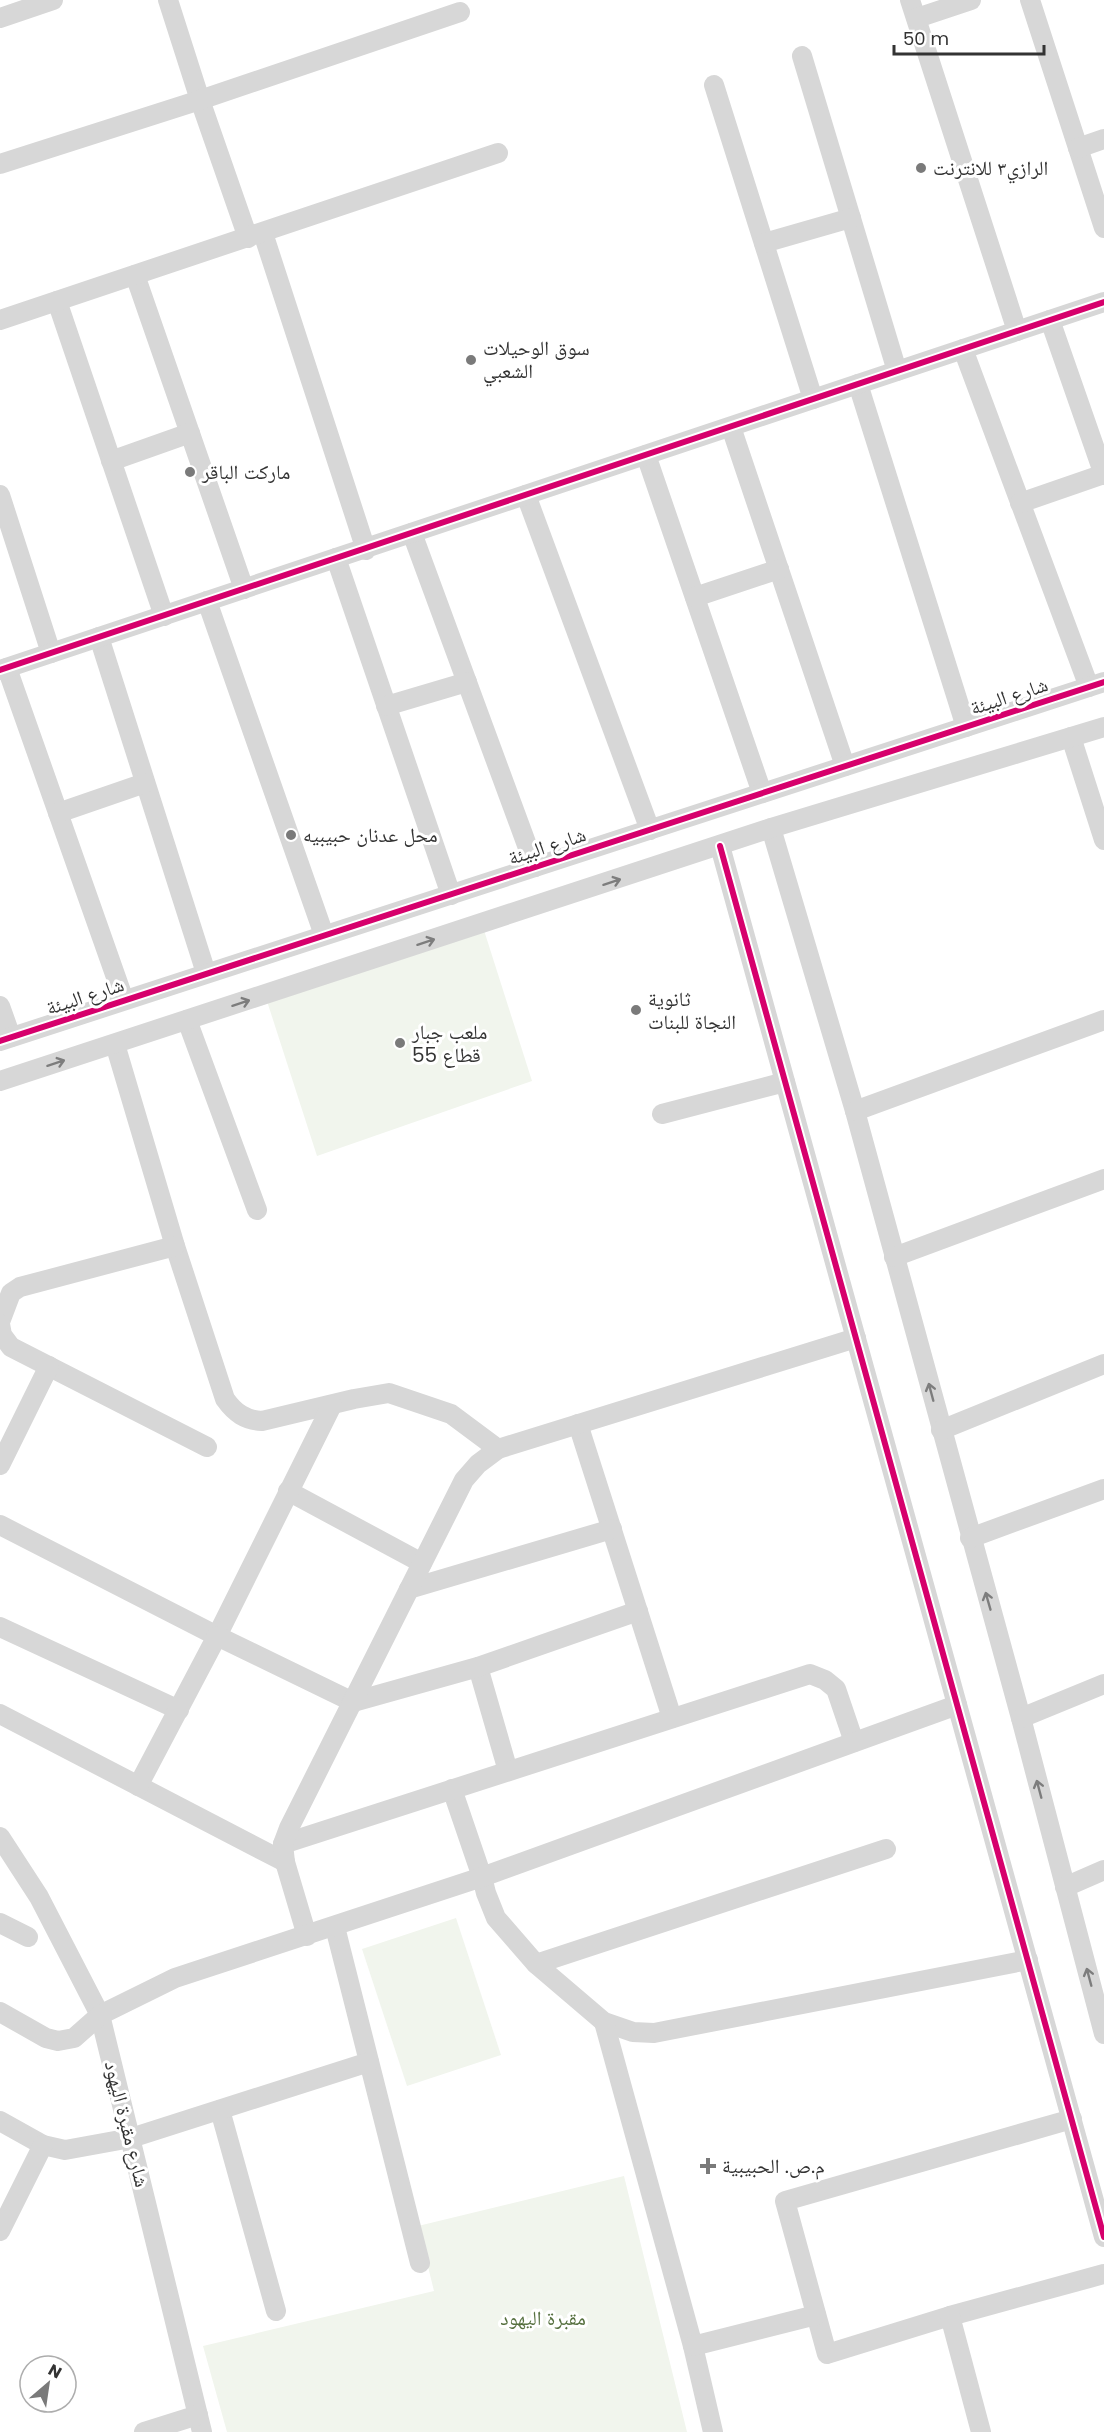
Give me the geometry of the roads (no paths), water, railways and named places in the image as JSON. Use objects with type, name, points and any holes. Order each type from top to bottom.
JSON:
[{"type":"street","points":[[0,18],[53,0]]},
{"type":"street","points":[[168,0],[200,100],[256,236],[366,550]]},
{"type":"street","points":[[971,0],[913,9],[1017,331]]},
{"type":"street","points":[[1030,0],[1104,228]]},
{"type":"street","points":[[0,164],[200,100],[460,12]]},
{"type":"street","points":[[802,56],[897,371]]},
{"type":"street","points":[[714,85],[813,399]]},
{"type":"street","points":[[1078,148],[1104,139]]},
{"type":"street","points":[[0,320],[498,153]]},
{"type":"street","points":[[764,243],[850,218]]},
{"type":"street","points":[[135,275],[244,589]]},
{"type":"street","points":[[57,301],[164,616]]},
{"type":"street","points":[[123,1000],[58,813],[3,669],[366,550],[1104,302]]},
{"type":"street","points":[[1020,503],[1104,475],[1050,320]]},
{"type":"street","points":[[963,349],[1020,503],[1096,685]]},
{"type":"street","points":[[858,384],[966,727]]},
{"type":"street","points":[[731,427],[845,766]]},
{"type":"street","points":[[111,460],[190,434]]},
{"type":"street","points":[[646,455],[762,793]]},
{"type":"street","points":[[0,495],[51,653]]},
{"type":"street","points":[[526,495],[650,830]]},
{"type":"street","points":[[412,533],[535,867]]},
{"type":"street","points":[[336,558],[451,895]]},
{"type":"street","points":[[695,597],[779,569]]},
{"type":"street","points":[[207,601],[324,935]]},
{"type":"street","points":[[99,637],[206,973]]},
{"type":"street","points":[[386,706],[467,682]]},
{"type":"street","name":"شارع البيئة","points":[[5,1039],[1096,685]]},
{"type":"street","points":[[0,1082],[771,828],[1104,727]]},
{"type":"street","points":[[1071,737],[1104,840]]},
{"type":"street","points":[[58,813],[145,783]]},
{"type":"street","points":[[771,828],[855,1111],[1065,1887],[1100,2004],[1104,2034]]},
{"type":"street","points":[[720,846],[1104,2237]]},
{"type":"street","points":[[0,1006],[5,1039]]},
{"type":"street","points":[[186,1020],[257,1210]]},
{"type":"street","points":[[855,1111],[1104,1020]]},
{"type":"street","points":[[115,1044],[175,1246],[225,1399],[231,1409],[251,1420],[262,1421],[389,1393],[451,1414],[498,1449]]},
{"type":"street","points":[[662,1114],[785,1082]]},
{"type":"street","points":[[894,1257],[1104,1179]]},
{"type":"street","points":[[175,1246],[20,1287],[11,1293],[0,1323],[2,1335],[11,1347],[207,1447]]},
{"type":"street","points":[[307,1936],[284,1853],[290,1828],[464,1480],[478,1464],[498,1449],[856,1338]]},
{"type":"street","points":[[941,1430],[1104,1364]]},
{"type":"street","points":[[0,1465],[49,1366]]},
{"type":"street","points":[[138,1786],[217,1636],[332,1405]]},
{"type":"street","points":[[578,1424],[672,1718]]},
{"type":"street","points":[[970,1538],[1104,1489]]},
{"type":"street","points":[[288,1491],[422,1563]]},
{"type":"street","points":[[0,1525],[217,1636],[353,1702],[478,1667],[638,1611]]},
{"type":"street","points":[[409,1589],[612,1529]]},
{"type":"street","points":[[0,1627],[179,1710]]},
{"type":"street","points":[[478,1667],[508,1771]]},
{"type":"street","points":[[0,1714],[138,1786],[284,1853],[452,1789],[810,1674],[825,1680],[836,1689],[854,1742]]},
{"type":"street","points":[[1021,1718],[1104,1684]]},
{"type":"street","points":[[0,2012],[46,2038],[58,2041],[74,2038],[100,2016],[175,1978],[482,1877],[957,1705]]},
{"type":"street","points":[[452,1789],[496,1917],[536,1964],[604,2022],[633,2032],[654,2033],[1028,1960]]},
{"type":"street","name":"شارع مقبرة اليهود","points":[[0,1838],[39,1897],[100,2016],[200,2423]]},
{"type":"street","points":[[536,1964],[886,1849]]},
{"type":"street","points":[[1065,1887],[1104,1870]]},
{"type":"street","points":[[0,1923],[28,1937]]},
{"type":"street","points":[[335,1927],[420,2263]]},
{"type":"street","points":[[604,2022],[693,2346],[713,2432]]},
{"type":"street","points":[[0,2121],[43,2145],[65,2150],[131,2138],[369,2062]]},
{"type":"street","points":[[220,2110],[276,2312]]},
{"type":"street","points":[[1072,2119],[785,2201],[827,2354],[950,2316],[1104,2274]]},
{"type":"street","points":[[0,2231],[5,2207],[43,2145]]},
{"type":"street","points":[[693,2346],[816,2315]]},
{"type":"street","points":[[950,2316],[981,2432]]},
{"type":"street","points":[[144,2432],[200,2423]]},
{"type":"place","name":"الرازي٣ للانترنت","points":[[921,168]]},
{"type":"place","name":"سوق الوحيلات الشعبي","points":[[471,360]]},
{"type":"place","name":"ماركت الباقر","points":[[190,472]]},
{"type":"place","name":"محل عدنان حبيبيه","points":[[291,835]]},
{"type":"place","name":"ثانوية النجاة للبنات","points":[[636,1010]]},
{"type":"place","name":"ملعب جبار قطاع 55","points":[[400,1043]]},
{"type":"place","name":"م.ص. الحبيبية","points":[[708,2166]]},
{"type":"park label","name":"مقبرة اليهود","points":[[543,2318]]}]
